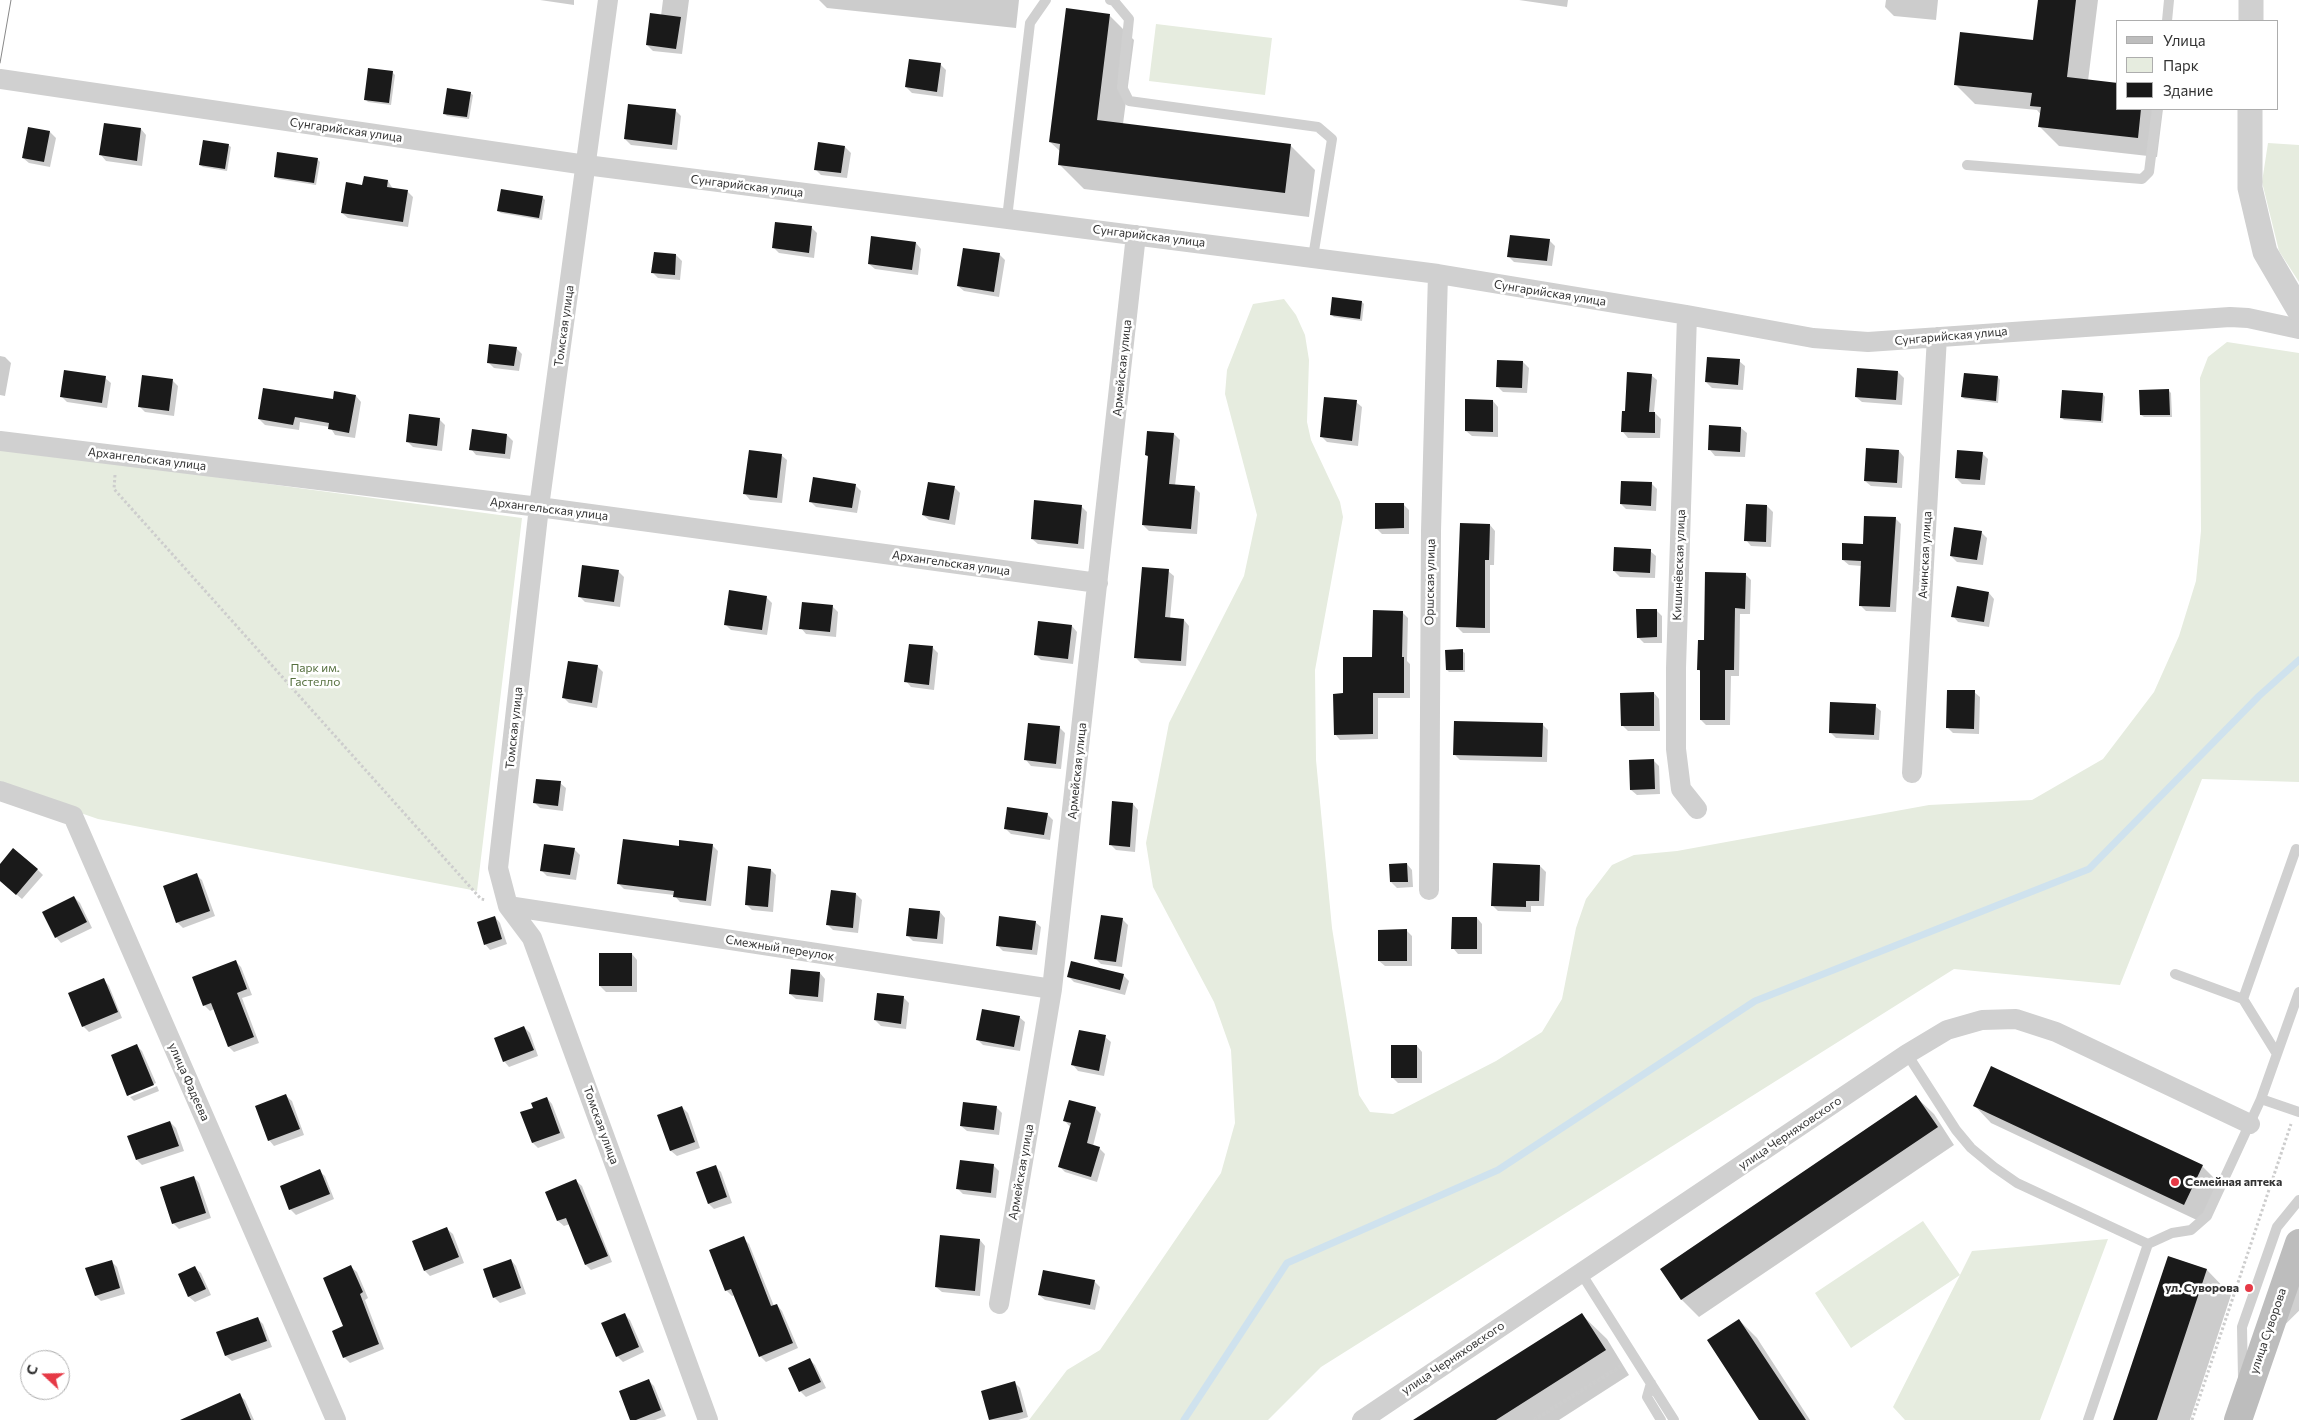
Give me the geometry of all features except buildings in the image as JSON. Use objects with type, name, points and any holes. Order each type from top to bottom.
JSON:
[{"type":"main road","name":"улица Суворова","points":[[2240,1413],[2299,1243]]},
{"type":"street","name":"Томская улица","points":[[608,0],[539,507],[498,868],[508,906],[532,938],[708,1420]]},
{"type":"street","points":[[2251,0],[2251,20]]},
{"type":"street","name":"Сунгарийская улица","points":[[0,79],[586,165],[1438,274],[1813,338],[1868,342],[2230,317],[2248,318],[2299,328]]},
{"type":"street","points":[[2250,110],[2250,188],[2265,252],[2299,310]]},
{"type":"street","name":"Армейская улица","points":[[999,1304],[1052,989],[1136,235]]},
{"type":"street","name":"Оршская улица","points":[[1429,890],[1431,531],[1438,274]]},
{"type":"street","name":"Кишинёвская улица","points":[[1687,315],[1676,658],[1676,749],[1681,789],[1697,809]]},
{"type":"street","name":"Ачинская улица","points":[[1912,773],[1937,337]]},
{"type":"street","name":"Архангельская улица","points":[[0,441],[539,507],[1098,583]]},
{"type":"street","name":"улица Фадеева","points":[[0,791],[73,816],[336,1420]]},
{"type":"street","name":"Смежный переулок","points":[[508,906],[1052,989]]},
{"type":"street","name":"улица Черняховского","points":[[1362,1420],[1907,1054],[1947,1030],[1982,1020],[2016,1019],[2056,1032],[2250,1124]]},
{"type":"street","points":[[2272,1320],[2299,1293]]},
{"type":"lane","points":[[1008,218],[1030,23],[1046,0]]},
{"type":"lane","points":[[1110,0],[1114,0],[1129,19],[1122,87],[1129,102],[1318,127],[1332,139],[1313,257]]},
{"type":"lane","points":[[2167,20],[2169,0]]},
{"type":"lane","points":[[1967,166],[2142,178],[2149,172],[2157,110]]},
{"type":"lane","points":[[2243,999],[2296,849]]},
{"type":"lane","points":[[2175,974],[2243,999],[2277,1054]]},
{"type":"lane","points":[[2088,1420],[2148,1244],[2172,1233],[2191,1230],[2207,1216],[2261,1099],[2299,992]]},
{"type":"lane","points":[[1907,1054],[1956,1130],[1971,1148],[1994,1167],[2017,1183],[2148,1244]]},
{"type":"lane","points":[[2261,1099],[2297,1111]]},
{"type":"lane","points":[[2240,1413],[2242,1327],[2277,1226],[2299,1200]]},
{"type":"lane","points":[[1581,1273],[1674,1420]]},
{"type":"lane","points":[[1651,1383],[1646,1397],[1661,1420]]},
{"type":"path","points":[[117,455],[114,489],[481,898],[508,906]]},
{"type":"path","points":[[2192,1420],[2297,1111]]},
{"type":"path","points":[[1534,1420],[1625,1363]]},
{"type":"green space","points":[[1156,24],[1272,38],[1265,95],[1149,81]]},
{"type":"green space","points":[[2268,143],[2299,145],[2299,282],[2279,251],[2262,182]]},
{"type":"green space","points":[[1284,299],[1296,315],[1305,335],[1309,360],[1307,422],[1311,440],[1340,502],[1343,517],[1315,670],[1316,760],[1332,928],[1359,1095],[1370,1112],[1393,1114],[1496,1061],[1542,1032],[1562,999],[1576,928],[1586,899],[1612,865],[1634,855],[1677,851],[1929,805],[2032,800],[2103,759],[2154,692],[2179,636],[2196,581],[2201,531],[2200,378],[2208,357],[2227,342],[2299,353],[2299,782],[2202,779],[2120,985],[1954,969],[1321,1367],[1268,1420],[1029,1420],[1067,1370],[1100,1350],[1221,1173],[1235,1123],[1231,1050],[1214,1002],[1153,887],[1146,843],[1169,723],[1244,576],[1257,515],[1225,394],[1227,370],[1253,304]]},
{"type":"green space","name":"Парк им. Гастелло","points":[[0,448],[522,518],[477,891],[98,819],[0,785]]},
{"type":"green space","points":[[1923,1221],[1960,1275],[1851,1348],[1815,1293]]},
{"type":"green space","points":[[2108,1239],[2040,1420],[1905,1420],[1893,1407],[1972,1251]]},
{"type":"waterway","points":[[1184,1420],[1287,1263],[1498,1170],[1755,1001],[2089,869],[2259,696],[2299,660]]},
{"type":"tram line","points":[[0,63],[11,0]]},
{"type":"place","name":"Семейная аптека","points":[[2175,1182]]},
{"type":"place","name":"ул. Суворова","points":[[2249,1288]]}]
